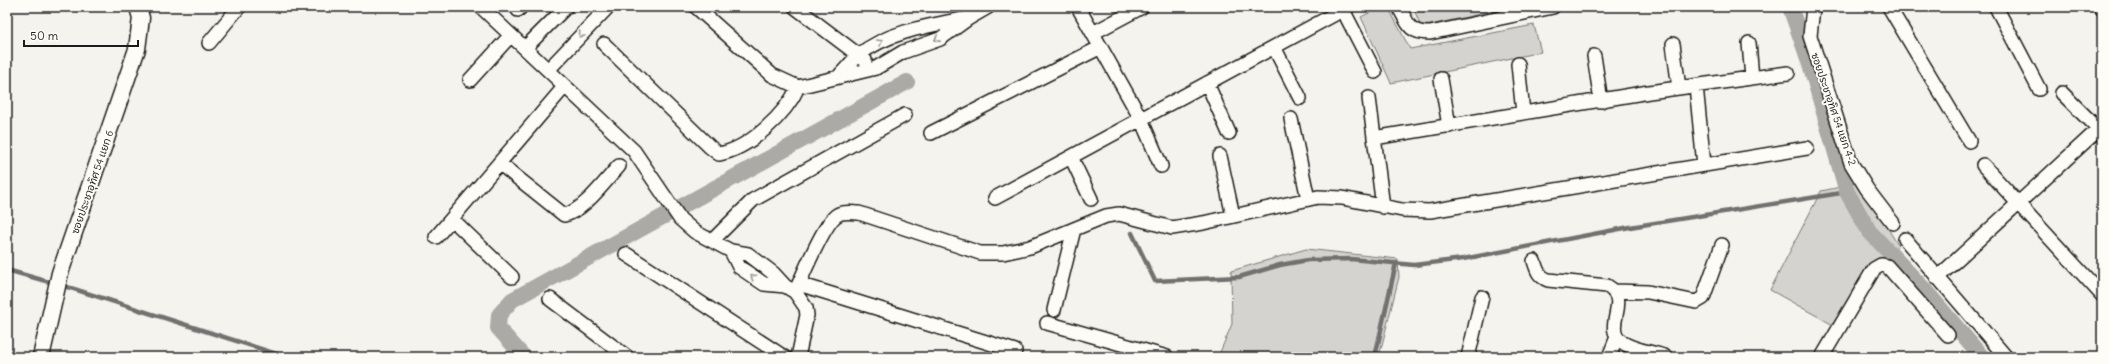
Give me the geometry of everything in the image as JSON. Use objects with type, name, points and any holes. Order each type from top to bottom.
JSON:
[{"type":"street","name":"ซอยประชาอุทิศ 54 แยก 6","points":[[42,357],[54,295],[60,273],[137,49],[141,18],[138,7]]},
{"type":"street","points":[[209,43],[238,7]]},
{"type":"street","points":[[481,7],[634,151],[680,219],[687,226],[731,251],[739,267],[764,284],[793,287],[1015,351]]},
{"type":"street","points":[[525,48],[566,7]]},
{"type":"street","points":[[548,70],[608,7]]},
{"type":"street","points":[[696,7],[772,75],[798,87],[840,75],[876,68],[903,52],[940,39],[968,18],[988,7]]},
{"type":"street","points":[[795,7],[876,68]]},
{"type":"street","points":[[1078,7],[1141,119],[1161,166]]},
{"type":"street","points":[[1093,33],[1142,7]]},
{"type":"street","points":[[1399,7],[1410,27],[1419,33],[1430,33],[1553,7]]},
{"type":"street","name":"ซอยประชาอุทิศ 54 แยก 4-2","points":[[1813,7],[1810,36],[1851,163],[1867,189],[1893,223]]},
{"type":"street","points":[[1889,7],[1969,141]]},
{"type":"street","points":[[1996,7],[2040,89]]},
{"type":"street","points":[[995,198],[1345,8],[1375,72]]},
{"type":"street","points":[[840,75],[859,55],[886,39],[933,25],[968,18]]},
{"type":"street","points":[[470,80],[510,35]]},
{"type":"street","points":[[1749,43],[1752,78]]},
{"type":"street","points":[[604,44],[719,154],[731,152],[775,121],[792,100],[798,87]]},
{"type":"street","points":[[1673,44],[1679,88]]},
{"type":"street","points":[[931,133],[1101,47]]},
{"type":"street","points":[[1274,47],[1300,98]]},
{"type":"street","points":[[1594,56],[1601,100]]},
{"type":"street","points":[[1518,64],[1523,113]]},
{"type":"street","points":[[1374,138],[1601,100],[1788,73]]},
{"type":"street","points":[[1441,79],[1449,126]]},
{"type":"street","points":[[1207,83],[1229,133]]},
{"type":"street","points":[[436,237],[565,86]]},
{"type":"street","points":[[1696,86],[1704,165]]},
{"type":"street","points":[[1937,278],[2101,129],[2062,93]]},
{"type":"street","points":[[1369,98],[1384,207]]},
{"type":"street","points":[[712,241],[753,200],[905,115]]},
{"type":"street","points":[[1292,119],[1308,199]]},
{"type":"street","points":[[793,287],[824,232],[837,215],[846,213],[859,213],[980,253],[1004,253],[1030,247],[1106,216],[1119,214],[1172,228],[1318,197],[1342,198],[1402,210],[1430,211],[1807,148]]},
{"type":"street","points":[[1220,156],[1233,216]]},
{"type":"street","points":[[1071,157],[1091,199]]},
{"type":"street","points":[[499,163],[564,215],[572,214],[580,208],[619,166]]},
{"type":"street","points":[[1983,165],[2102,295]]},
{"type":"street","points":[[452,219],[512,277]]},
{"type":"street","points":[[1054,310],[1074,229]]},
{"type":"street","points":[[1905,239],[2006,357]]},
{"type":"street","points":[[1534,261],[1538,273],[1542,278],[1548,280],[1607,286],[1615,291],[1648,292],[1696,302],[1704,298],[1722,245]]},
{"type":"street","points":[[626,254],[784,357]]},
{"type":"street","points":[[1822,357],[1874,269],[1881,265],[1887,266],[1948,335]]},
{"type":"street","points":[[793,287],[806,308],[807,315],[798,357]]},
{"type":"street","points":[[1615,291],[1618,298],[1614,329],[1617,337],[1624,344],[1666,357]]},
{"type":"street","points":[[1468,357],[1482,297]]},
{"type":"street","points":[[550,300],[627,357]]},
{"type":"street","points":[[1048,323],[1167,357]]},
{"type":"street","points":[[1609,357],[1617,337]]},
{"type":"shaded area","points":[[1381,7],[1388,7],[1410,49],[1534,25],[1541,52],[1391,83],[1361,17]]},
{"type":"shaded area","points":[[1413,7],[1512,7],[1421,27]]},
{"type":"shaded area","points":[[1850,180],[1866,193],[1898,245],[1886,258],[1871,267],[1835,326],[1770,290],[1821,191],[1836,188]]},
{"type":"shaded area","points":[[1306,249],[1398,259],[1399,277],[1379,357],[1218,357],[1232,324],[1231,271]]},
{"type":"waterway","points":[[1790,7],[1810,64],[1847,192],[1869,231],[1923,288],[1982,357]]},
{"type":"waterway","points":[[524,357],[498,328],[499,315],[512,300],[907,82]]},
{"type":"waterway","points":[[1132,233],[1155,281],[1239,277],[1280,265],[1308,260],[1351,259],[1414,265],[1463,259],[1630,227],[1847,192]]},
{"type":"waterway","points":[[1375,357],[1396,263]]},
{"type":"waterway","points":[[7,270],[74,289],[286,357]]}]
